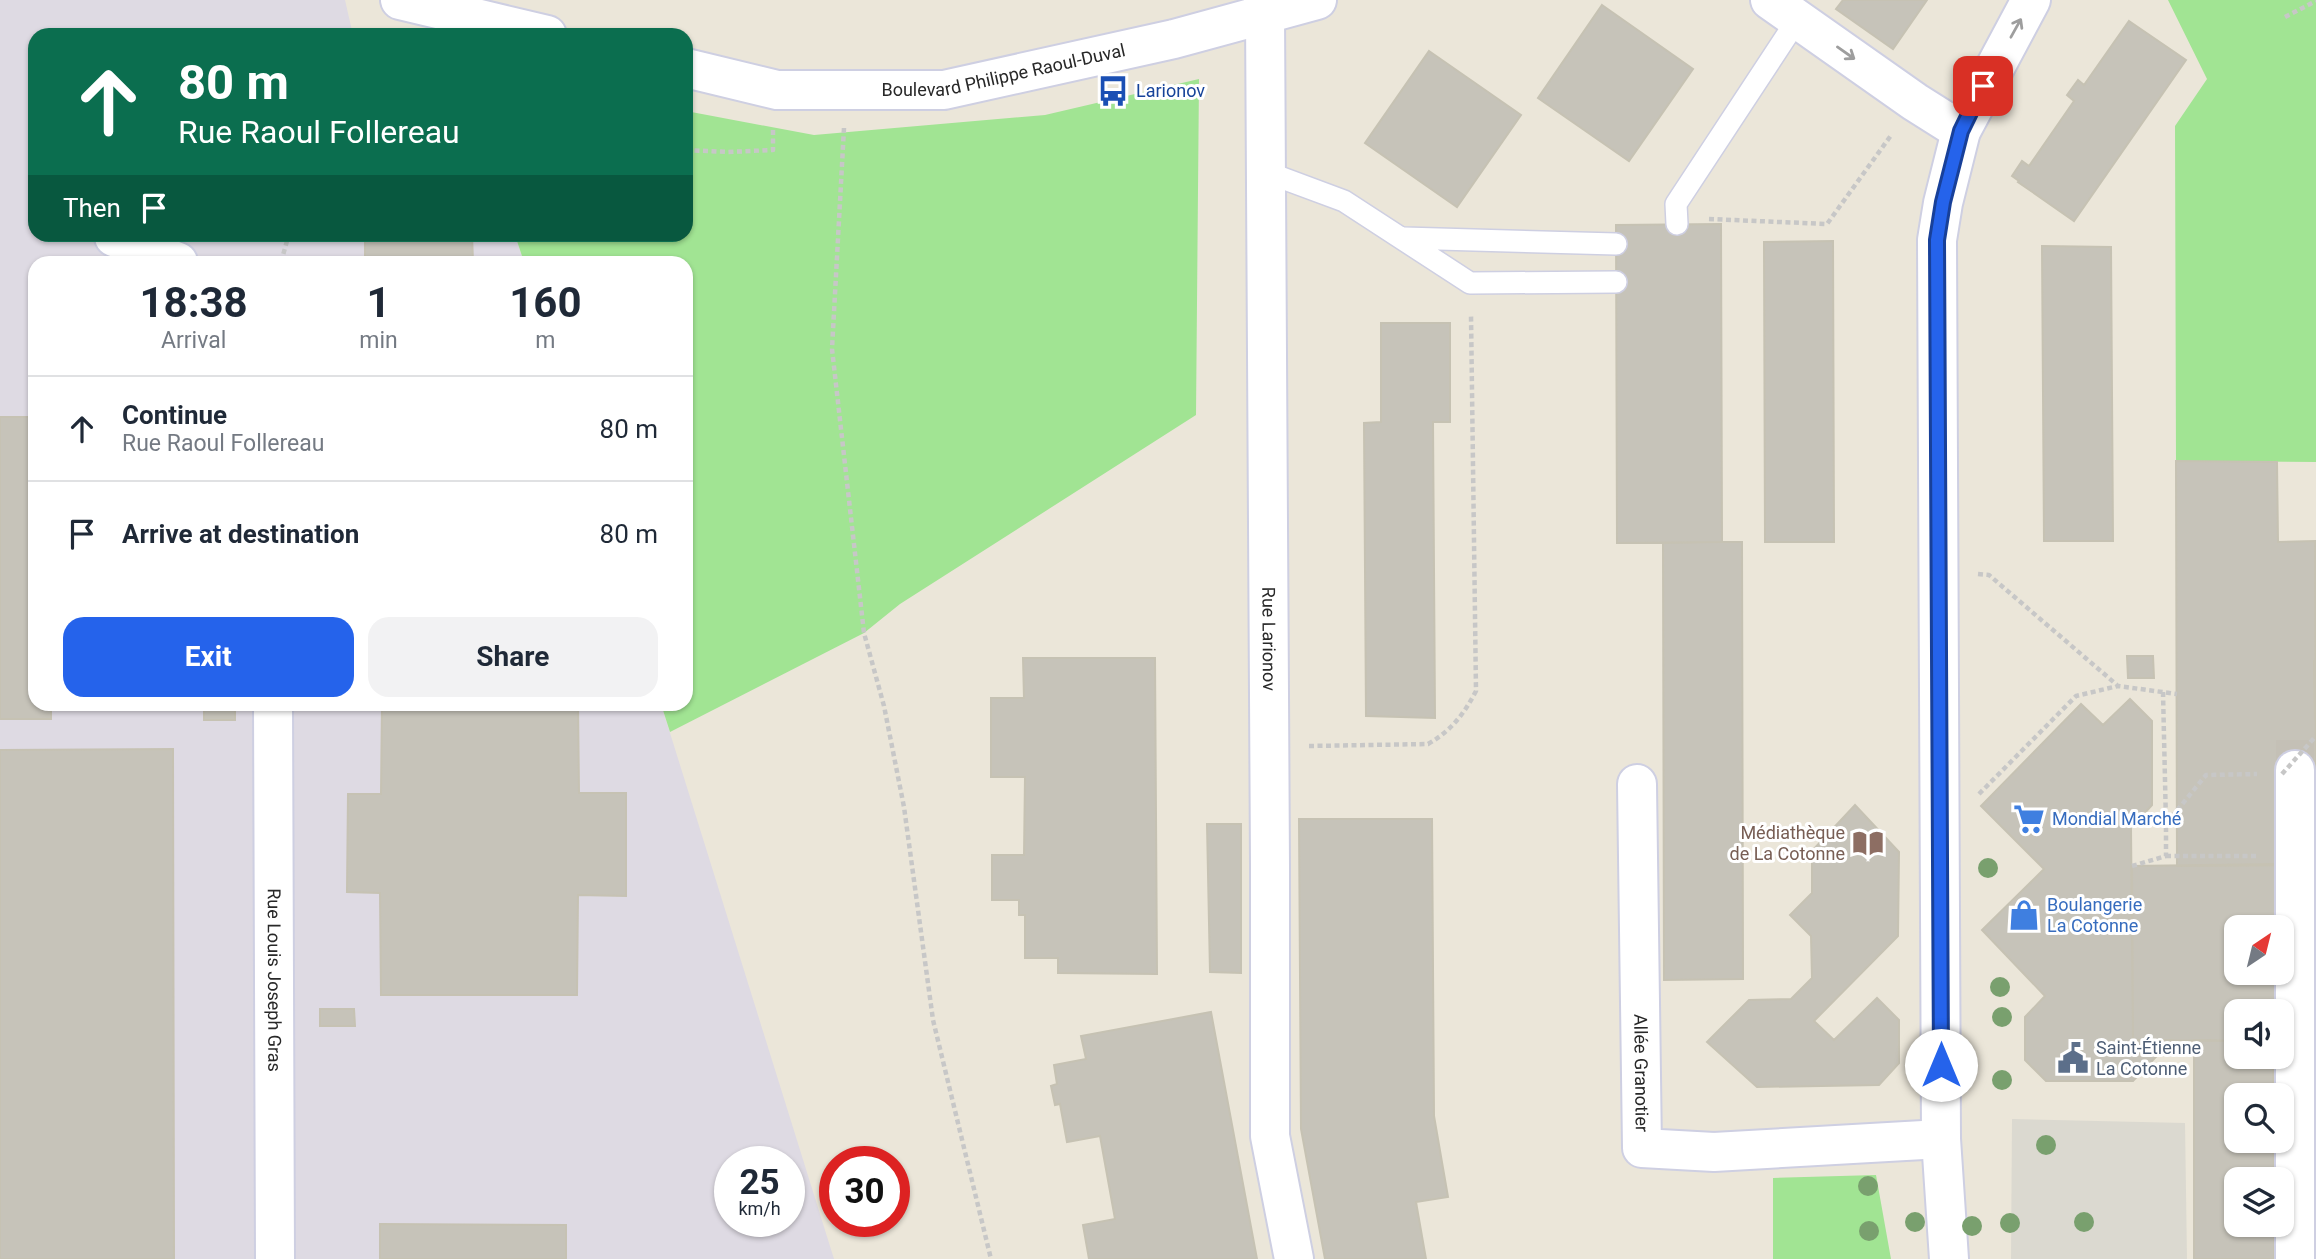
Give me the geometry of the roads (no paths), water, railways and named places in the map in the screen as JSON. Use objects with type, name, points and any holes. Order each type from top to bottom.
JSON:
[{"type":"street","points":[[400,0],[518,28]]},
{"type":"street","name":"Boulevard Philippe Raoul-Duval","points":[[693,70],[777,90],[944,90],[1150,45],[1264,7],[1317,0]]},
{"type":"street","points":[[1949,1259],[1941,1139],[1937,240],[1943,202],[1961,131],[2031,0]]},
{"type":"street","name":"Rue Larionov","points":[[1264,7],[1270,1136],[1294,1259]]},
{"type":"street","points":[[1784,10],[1961,131]]},
{"type":"street","points":[[127,242],[163,256]]},
{"type":"street","name":"Rue Louis Joseph Gras","points":[[273,711],[275,1259]]},
{"type":"street","points":[[2289,772],[2295,856],[2295,1259]]},
{"type":"street","name":"Allée Granotier","points":[[1637,784],[1642,1148],[1714,1152],[1941,1139]]},
{"type":"lane","points":[[1676,224],[1676,204],[1784,10]]},
{"type":"lane","points":[[1266,172],[1344,201],[1470,283],[1616,282]]},
{"type":"lane","points":[[1402,238],[1616,244]]},
{"type":"tunnel","points":[[2295,740],[2295,770]]},
{"type":"place","name":"Larionov","points":[[1113,91]]},
{"type":"place","name":"Mondial Marché","points":[[2029,819]]},
{"type":"place","name":"Médiathèque de La Cotonne","points":[[1868,843]]},
{"type":"place","name":"Boulangerie La Cotonne","points":[[2024,915]]},
{"type":"place","name":"Saint-Étienne La Cotonne","points":[[2073,1058]]}]
